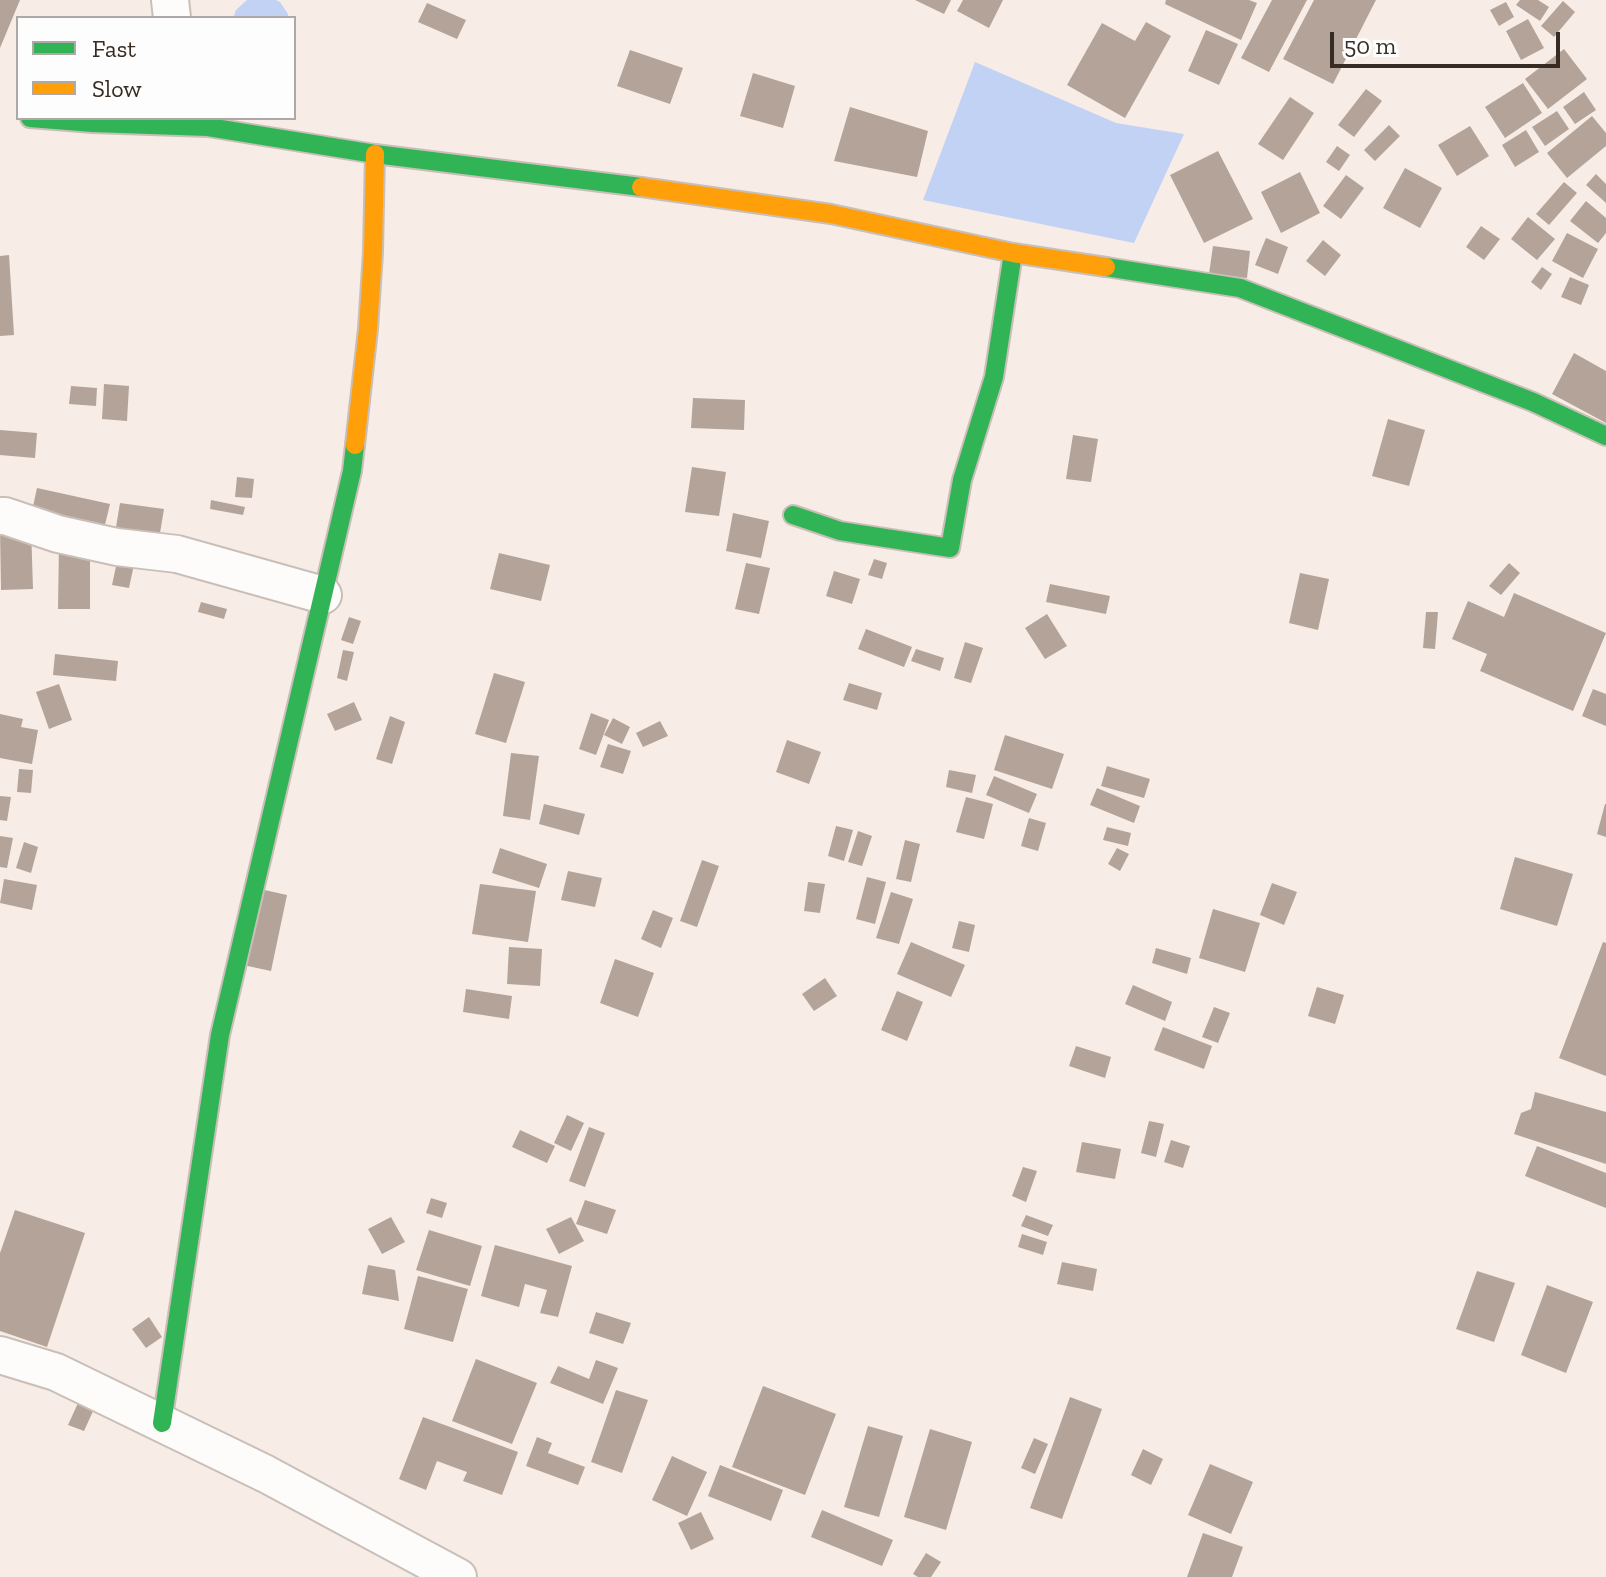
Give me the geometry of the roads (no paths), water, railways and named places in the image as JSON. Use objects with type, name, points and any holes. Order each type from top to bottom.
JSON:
[{"type":"street","points":[[55,120],[206,123],[375,154],[667,190],[831,214],[1013,253],[1240,288],[1533,402],[1606,436]]},
{"type":"street","points":[[162,1423],[220,1035],[352,471],[368,329],[375,154]]},
{"type":"street","points":[[793,515],[840,531],[950,548],[962,480],[994,377],[1013,253]]},
{"type":"street","points":[[0,516],[58,534],[117,547],[177,554],[323,595]]},
{"type":"street","points":[[0,1355],[56,1372],[162,1423],[266,1474],[458,1577]]},
{"type":"water","points":[[247,0],[276,0],[288,16],[234,16]]},
{"type":"water","points":[[975,62],[1116,123],[1184,134],[1134,243],[923,200]]}]
